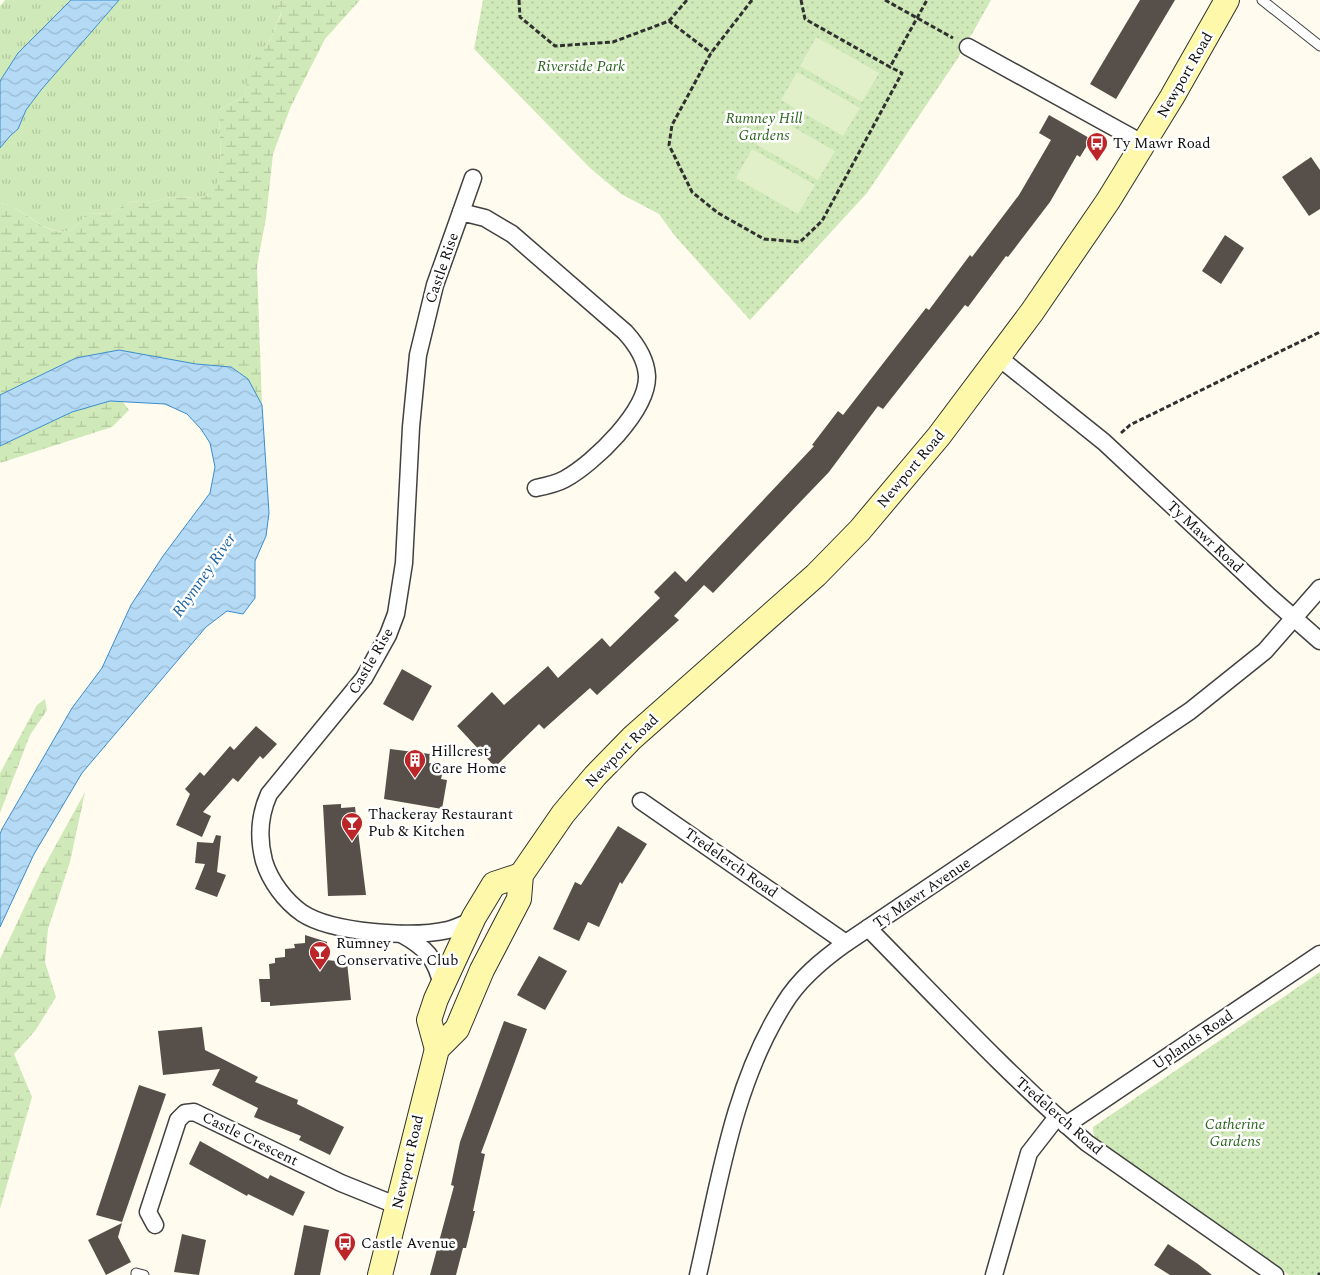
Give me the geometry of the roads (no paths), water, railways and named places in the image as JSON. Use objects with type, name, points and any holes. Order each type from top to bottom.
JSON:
[{"type":"main road","name":"Newport Road","points":[[380,1275],[437,1048],[429,1020],[472,920],[494,884],[520,875],[563,814],[595,776],[632,738],[816,575],[860,530],[939,436],[1067,263],[1144,144],[1227,0]]},
{"type":"main road","points":[[437,1048],[457,1029],[482,970],[519,899],[520,875]]},
{"type":"street","points":[[968,47],[1144,144]]},
{"type":"street","name":"Castle Rise","points":[[472,920],[447,930],[401,934],[343,928],[302,913],[292,905],[272,878],[262,854],[260,826],[262,809],[269,794],[364,678],[388,635],[396,614],[404,563],[411,427],[418,356],[435,285],[473,178]]},
{"type":"street","name":"Castle Rise","points":[[461,212],[485,218],[512,234],[624,332],[637,345],[644,361],[647,376],[644,396],[627,422],[589,463],[564,480],[536,488]]},
{"type":"street","name":"Ty Mawr Road","points":[[998,357],[1104,442],[1320,641]]},
{"type":"street","name":"Ty Mawr Avenue","points":[[698,1275],[732,1126],[753,1066],[767,1034],[784,1003],[799,984],[814,968],[846,943],[1190,712],[1254,661],[1320,588]]},
{"type":"street","name":"Tredelerch Road","points":[[641,801],[846,943]]},
{"type":"street","name":"Tredelerch Road","points":[[868,928],[998,1061],[1087,1143],[1275,1275]]},
{"type":"street","name":"Castle Rise","points":[[401,934],[420,944],[428,953],[436,964],[442,986]]},
{"type":"street","name":"Uplands Road","points":[[994,1275],[1029,1153],[1036,1140],[1062,1121],[1320,954]]},
{"type":"street","name":"Castle Crescent","points":[[155,1225],[148,1212],[178,1120],[185,1113],[194,1112],[341,1183],[398,1206]]},
{"type":"lane","points":[[1262,0],[1320,46]]},
{"type":"lane","points":[[136,1275],[136,1273],[144,1275]]},
{"type":"water","points":[[71,0],[119,0],[41,90],[26,110],[18,129],[0,148],[0,81],[18,53]]},
{"type":"water","name":"Rhymney River","points":[[119,350],[196,364],[231,367],[248,379],[262,405],[269,513],[266,536],[255,561],[255,598],[243,614],[227,611],[206,627],[82,773],[34,854],[0,927],[0,834],[2,829],[72,708],[102,668],[131,605],[163,556],[210,493],[215,467],[210,443],[201,429],[187,414],[165,404],[110,401],[72,412],[0,446],[0,395],[76,358]]},
{"type":"place","name":"Ty Mawr Road","points":[[1097,162]]},
{"type":"place","name":"Hillcrest Care Home","points":[[415,779]]},
{"type":"place","name":"Thackeray Restaurant Pub & Kitchen","points":[[352,842]]},
{"type":"place","name":"Rumney Conservative Club","points":[[320,971]]},
{"type":"place","name":"Castle Avenue","points":[[345,1262]]},
{"type":"park label","name":"Riverside Park","points":[[581,66]]},
{"type":"park label","name":"Rumney Hill Gardens","points":[[764,126]]},
{"type":"park label","name":"Catherine Gardens","points":[[1235,1132]]}]
